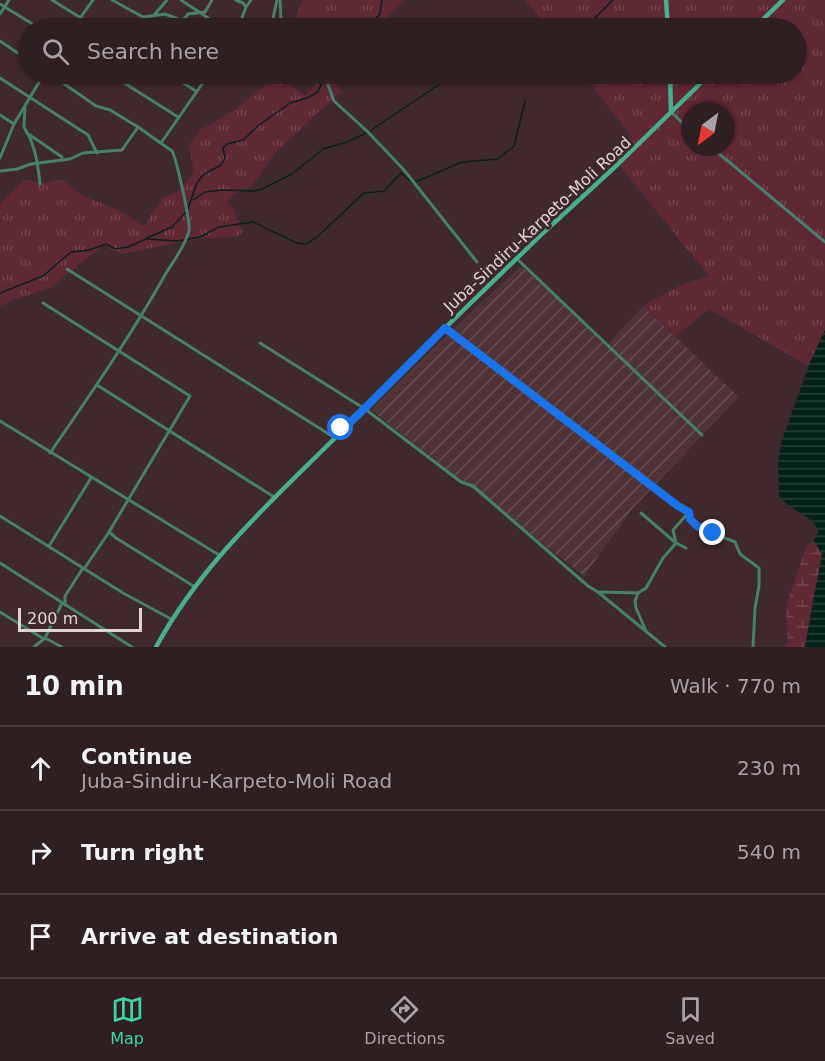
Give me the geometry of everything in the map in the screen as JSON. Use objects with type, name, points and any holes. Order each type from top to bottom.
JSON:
[{"type":"main road","points":[[666,0],[667,18]]},
{"type":"main road","points":[[764,18],[783,0]]},
{"type":"main road","points":[[671,84],[672,112]]},
{"type":"main road","name":"Juba-Sindiru-Karpeto-Moli Road","points":[[156,647],[219,555],[274,497],[335,438],[341,428],[365,409],[445,328],[700,84]]},
{"type":"street","points":[[0,14],[2,5],[9,0]]},
{"type":"street","points":[[52,0],[80,18]]},
{"type":"street","points":[[80,18],[93,0]]},
{"type":"street","points":[[112,0],[143,16],[165,14],[175,18]]},
{"type":"street","points":[[155,14],[167,0]]},
{"type":"street","points":[[181,0],[209,18]]},
{"type":"street","points":[[185,18],[188,14],[205,12],[212,0]]},
{"type":"street","points":[[236,0],[246,7]]},
{"type":"street","points":[[242,18],[251,0]]},
{"type":"street","points":[[279,0],[281,18]]},
{"type":"street","points":[[274,18],[279,0]]},
{"type":"street","points":[[2,5],[23,18]]},
{"type":"street","points":[[67,9],[80,18]]},
{"type":"street","points":[[0,41],[18,53]]},
{"type":"street","points":[[0,78],[87,135],[97,153]]},
{"type":"street","points":[[0,158],[14,124],[39,84]]},
{"type":"street","points":[[50,453],[97,385],[179,254],[189,233],[190,223],[176,156],[138,127],[111,110],[96,106],[64,84]]},
{"type":"street","points":[[126,84],[178,117]]},
{"type":"street","points":[[184,84],[196,91]]},
{"type":"street","points":[[160,143],[201,84]]},
{"type":"street","points":[[328,84],[334,101],[404,170],[477,262]]},
{"type":"street","points":[[25,104],[24,127],[33,144],[40,184]]},
{"type":"street","points":[[672,112],[681,121]]},
{"type":"street","points":[[0,115],[14,124]]},
{"type":"street","points":[[0,171],[65,159],[83,153],[122,150],[138,127]]},
{"type":"street","points":[[27,133],[65,159]]},
{"type":"street","points":[[722,156],[825,242]]},
{"type":"street","points":[[517,259],[702,435]]},
{"type":"street","points":[[68,269],[335,438]]},
{"type":"street","points":[[34,647],[44,639],[64,604],[68,590],[109,532],[190,396],[43,303]]},
{"type":"street","points":[[445,328],[614,459],[689,512]]},
{"type":"street","points":[[260,343],[365,409],[461,482],[473,486],[588,586],[665,647]]},
{"type":"street","points":[[97,385],[274,497]]},
{"type":"street","points":[[0,421],[219,555]]},
{"type":"street","points":[[49,546],[91,478]]},
{"type":"street","points":[[676,543],[673,530],[689,512]]},
{"type":"street","points":[[689,512],[690,519],[697,526],[734,541],[740,554],[759,568],[760,584],[755,608],[753,647]]},
{"type":"street","points":[[641,513],[676,543],[686,548]]},
{"type":"street","points":[[0,516],[173,620]]},
{"type":"street","points":[[109,532],[195,587]]},
{"type":"street","points":[[598,592],[638,593],[646,588],[656,569],[676,543]]},
{"type":"street","points":[[0,563],[132,647]]},
{"type":"street","points":[[638,593],[635,600],[636,608],[646,631]]},
{"type":"street","points":[[0,612],[44,639],[62,647]]},
{"type":"shaded area","points":[[521,266],[608,344],[643,306],[739,397],[633,508],[584,576],[371,410]]},
{"type":"shaded area","points":[[825,330],[825,647],[805,647],[822,554],[814,541],[818,532],[817,527],[779,496],[778,461],[781,443],[810,362]]},
{"type":"green space","points":[[303,0],[405,0],[386,18],[295,18]]},
{"type":"green space","points":[[525,0],[825,0],[825,330],[809,366],[709,309],[675,337],[643,306],[679,286],[709,276],[611,155],[631,136],[591,84],[807,84],[807,18],[540,18]]},
{"type":"green space","points":[[267,84],[289,84],[305,96],[316,84],[336,84],[341,91],[275,153],[251,187],[235,194],[227,202],[233,208],[243,232],[237,237],[202,238],[121,254],[104,245],[50,288],[0,306],[0,204],[24,180],[47,183],[62,179],[83,196],[118,210],[144,226],[163,198],[177,192],[194,172],[189,145],[200,130],[236,109]]},
{"type":"green space","points":[[814,541],[822,554],[822,560],[805,647],[784,647],[788,643],[786,606],[806,547]]},
{"type":"waterway","points":[[376,18],[380,14],[382,0]]},
{"type":"waterway","points":[[595,18],[613,0]]},
{"type":"waterway","points":[[147,238],[172,227],[187,211],[197,183],[203,175],[221,165],[225,158],[223,148],[227,144],[243,140],[259,125],[290,103],[318,92],[321,84]]},
{"type":"waterway","points":[[370,131],[439,84]]},
{"type":"waterway","points":[[0,293],[43,276],[71,252],[89,250],[106,244],[115,249],[128,247],[146,239],[177,241],[200,237],[219,227],[253,222],[297,243],[306,244],[317,237],[364,193],[384,191],[401,173],[413,183],[462,162],[498,159],[514,146],[525,101]]},
{"type":"waterway","points":[[193,200],[205,192],[262,189],[292,174],[323,149],[347,142],[366,133]]},
{"type":"route","points":[[341,428],[360,413],[445,328],[614,459],[689,512],[690,519],[697,526],[713,533]]}]
